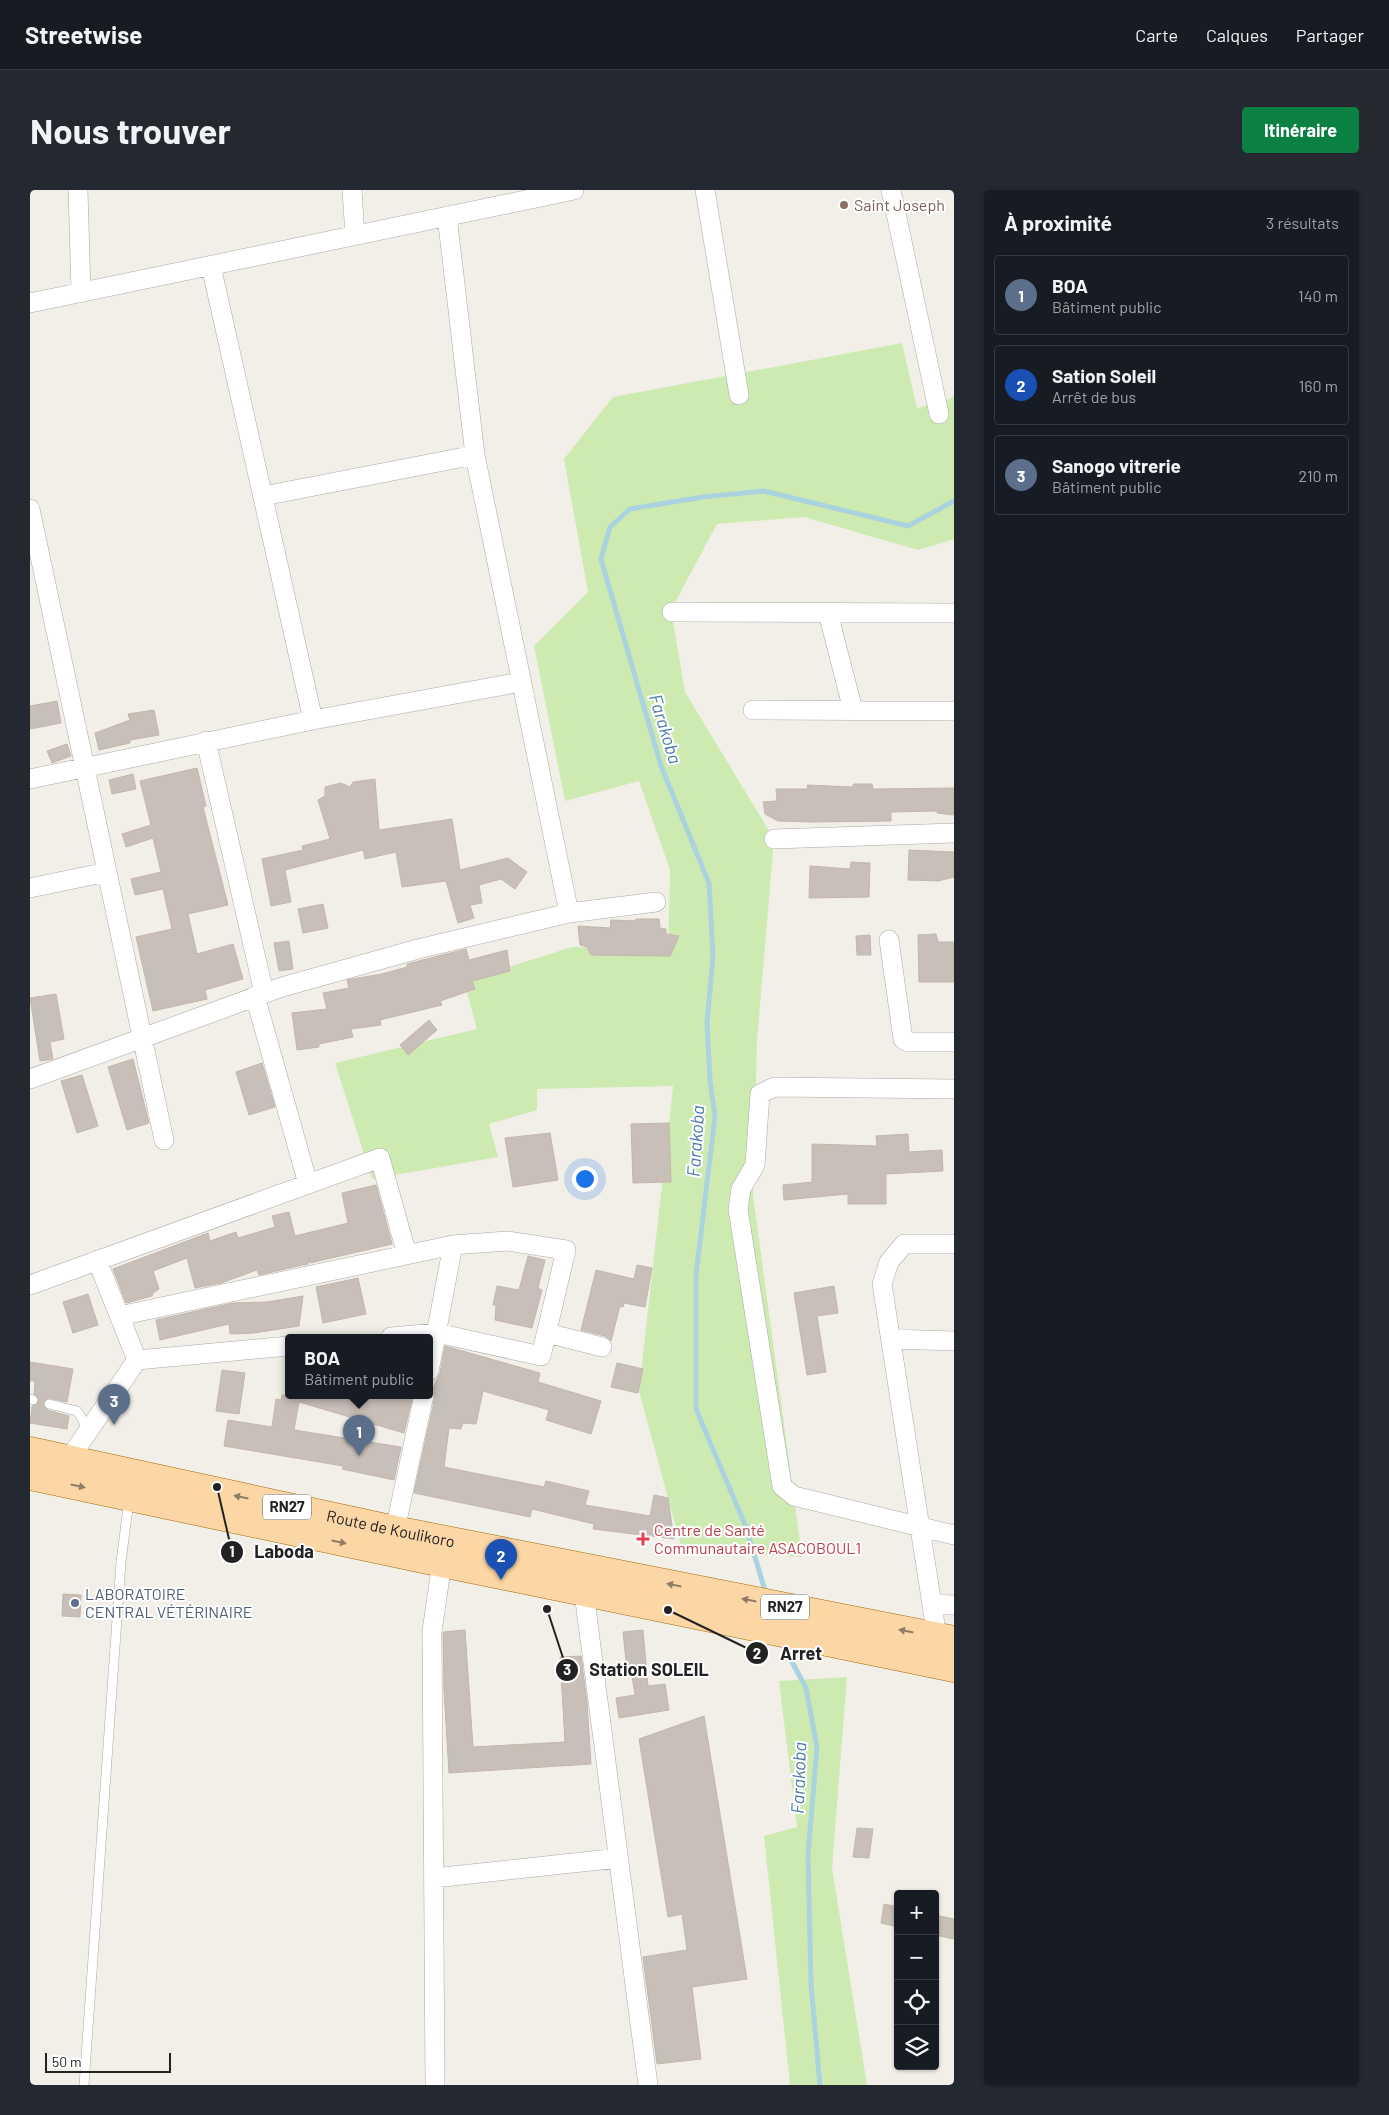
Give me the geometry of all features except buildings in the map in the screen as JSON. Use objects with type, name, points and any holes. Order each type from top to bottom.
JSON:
[{"type":"main road","name":"Route de Koulikoro","points":[[30,1451],[395,1530],[544,1572]]},
{"type":"main road","name":"Route de Koulikoro","points":[[30,1476],[442,1563],[544,1572]]},
{"type":"main road","name":"RN27","points":[[544,1572],[719,1607],[842,1645],[954,1668]]},
{"type":"main road","name":"RN27","points":[[719,1607],[849,1619],[945,1638]]},
{"type":"street","points":[[78,190],[80,292]]},
{"type":"street","points":[[352,190],[355,235]]},
{"type":"street","points":[[30,303],[447,216],[501,197],[574,190]]},
{"type":"street","points":[[704,190],[739,395]]},
{"type":"street","points":[[891,190],[939,414]]},
{"type":"street","points":[[447,216],[475,455],[569,914]]},
{"type":"street","points":[[211,266],[313,720]]},
{"type":"street","points":[[263,496],[475,455]]},
{"type":"street","points":[[30,509],[34,543],[164,1140]]},
{"type":"street","points":[[672,612],[954,613]]},
{"type":"street","points":[[828,613],[853,710]]},
{"type":"street","points":[[30,778],[313,720],[521,682]]},
{"type":"street","points":[[753,710],[954,711]]},
{"type":"street","points":[[206,741],[259,994],[308,1184]]},
{"type":"street","points":[[774,839],[954,832]]},
{"type":"street","points":[[30,888],[107,872]]},
{"type":"street","points":[[30,1079],[259,994],[418,949],[569,914],[656,902]]},
{"type":"street","points":[[888,940],[903,1039],[908,1042],[954,1042]]},
{"type":"street","points":[[954,1089],[774,1087],[760,1094],[755,1165],[741,1189],[738,1209],[782,1486],[794,1496],[954,1535]]},
{"type":"street","points":[[30,1285],[380,1158],[407,1256]]},
{"type":"street","points":[[119,1316],[454,1245],[506,1241],[566,1250],[541,1356],[437,1333],[426,1334]]},
{"type":"street","points":[[945,1638],[932,1604],[882,1284],[889,1262],[904,1244],[954,1244]]},
{"type":"street","points":[[433,1352],[454,1245]]},
{"type":"street","points":[[97,1260],[137,1360]]},
{"type":"street","points":[[547,1333],[602,1348]]},
{"type":"street","points":[[891,1340],[954,1342]]},
{"type":"street","points":[[137,1360],[285,1346]]},
{"type":"street","points":[[69,1459],[137,1360]]},
{"type":"street","points":[[395,1530],[423,1399]]},
{"type":"street","points":[[435,2085],[432,1631],[442,1563]]},
{"type":"street","points":[[586,1580],[648,2085]]},
{"type":"street","points":[[932,1604],[954,1605]]},
{"type":"street","points":[[434,1878],[619,1858]]},
{"type":"lane","points":[[49,1404],[77,1411],[83,1420],[87,1434]]},
{"type":"lane","points":[[84,2085],[121,1562],[129,1497]]},
{"type":"green space","points":[[902,343],[917,408],[954,396],[954,539],[918,550],[804,517],[717,524],[671,610],[685,692],[774,839],[757,1041],[753,1195],[802,1557],[682,1550],[639,1391],[673,1086],[537,1089],[537,1110],[489,1124],[498,1157],[372,1179],[335,1063],[477,1029],[464,981],[572,947],[668,951],[670,870],[639,781],[565,801],[534,646],[588,592],[564,459],[613,397]]},
{"type":"green space","points":[[847,1677],[832,1868],[867,2085],[790,2085],[764,1836],[797,1827],[779,1681]]},
{"type":"waterway","name":"Farakoba","points":[[766,1594],[746,1527],[696,1409],[696,1275],[715,1116],[710,1081],[707,1022],[713,957],[709,883],[661,766],[601,559],[610,527],[630,509],[703,497],[764,491],[908,526],[954,501]]},
{"type":"waterway","name":"Farakoba","points":[[782,1643],[806,1688],[817,1747],[808,1855],[811,1984],[820,2085]]},
{"type":"place","name":"Saint Joseph","points":[[844,205]]},
{"type":"place","name":"Sanogo vitrerie","points":[[114,1425]]},
{"type":"place","name":"BOA","points":[[359,1456]]},
{"type":"place","name":"Laboda","points":[[217,1487]]},
{"type":"place","name":"Centre de Santé Communautaire ASACOBOUL1","points":[[643,1539]]},
{"type":"place","name":"Sation Soleil","points":[[501,1580]]},
{"type":"place","name":"LABORATOIRE CENTRAL VÉTÉRINAIRE","points":[[75,1603]]},
{"type":"place","name":"Station SOLEIL","points":[[547,1609]]},
{"type":"place","name":"Arret","points":[[668,1610]]}]
